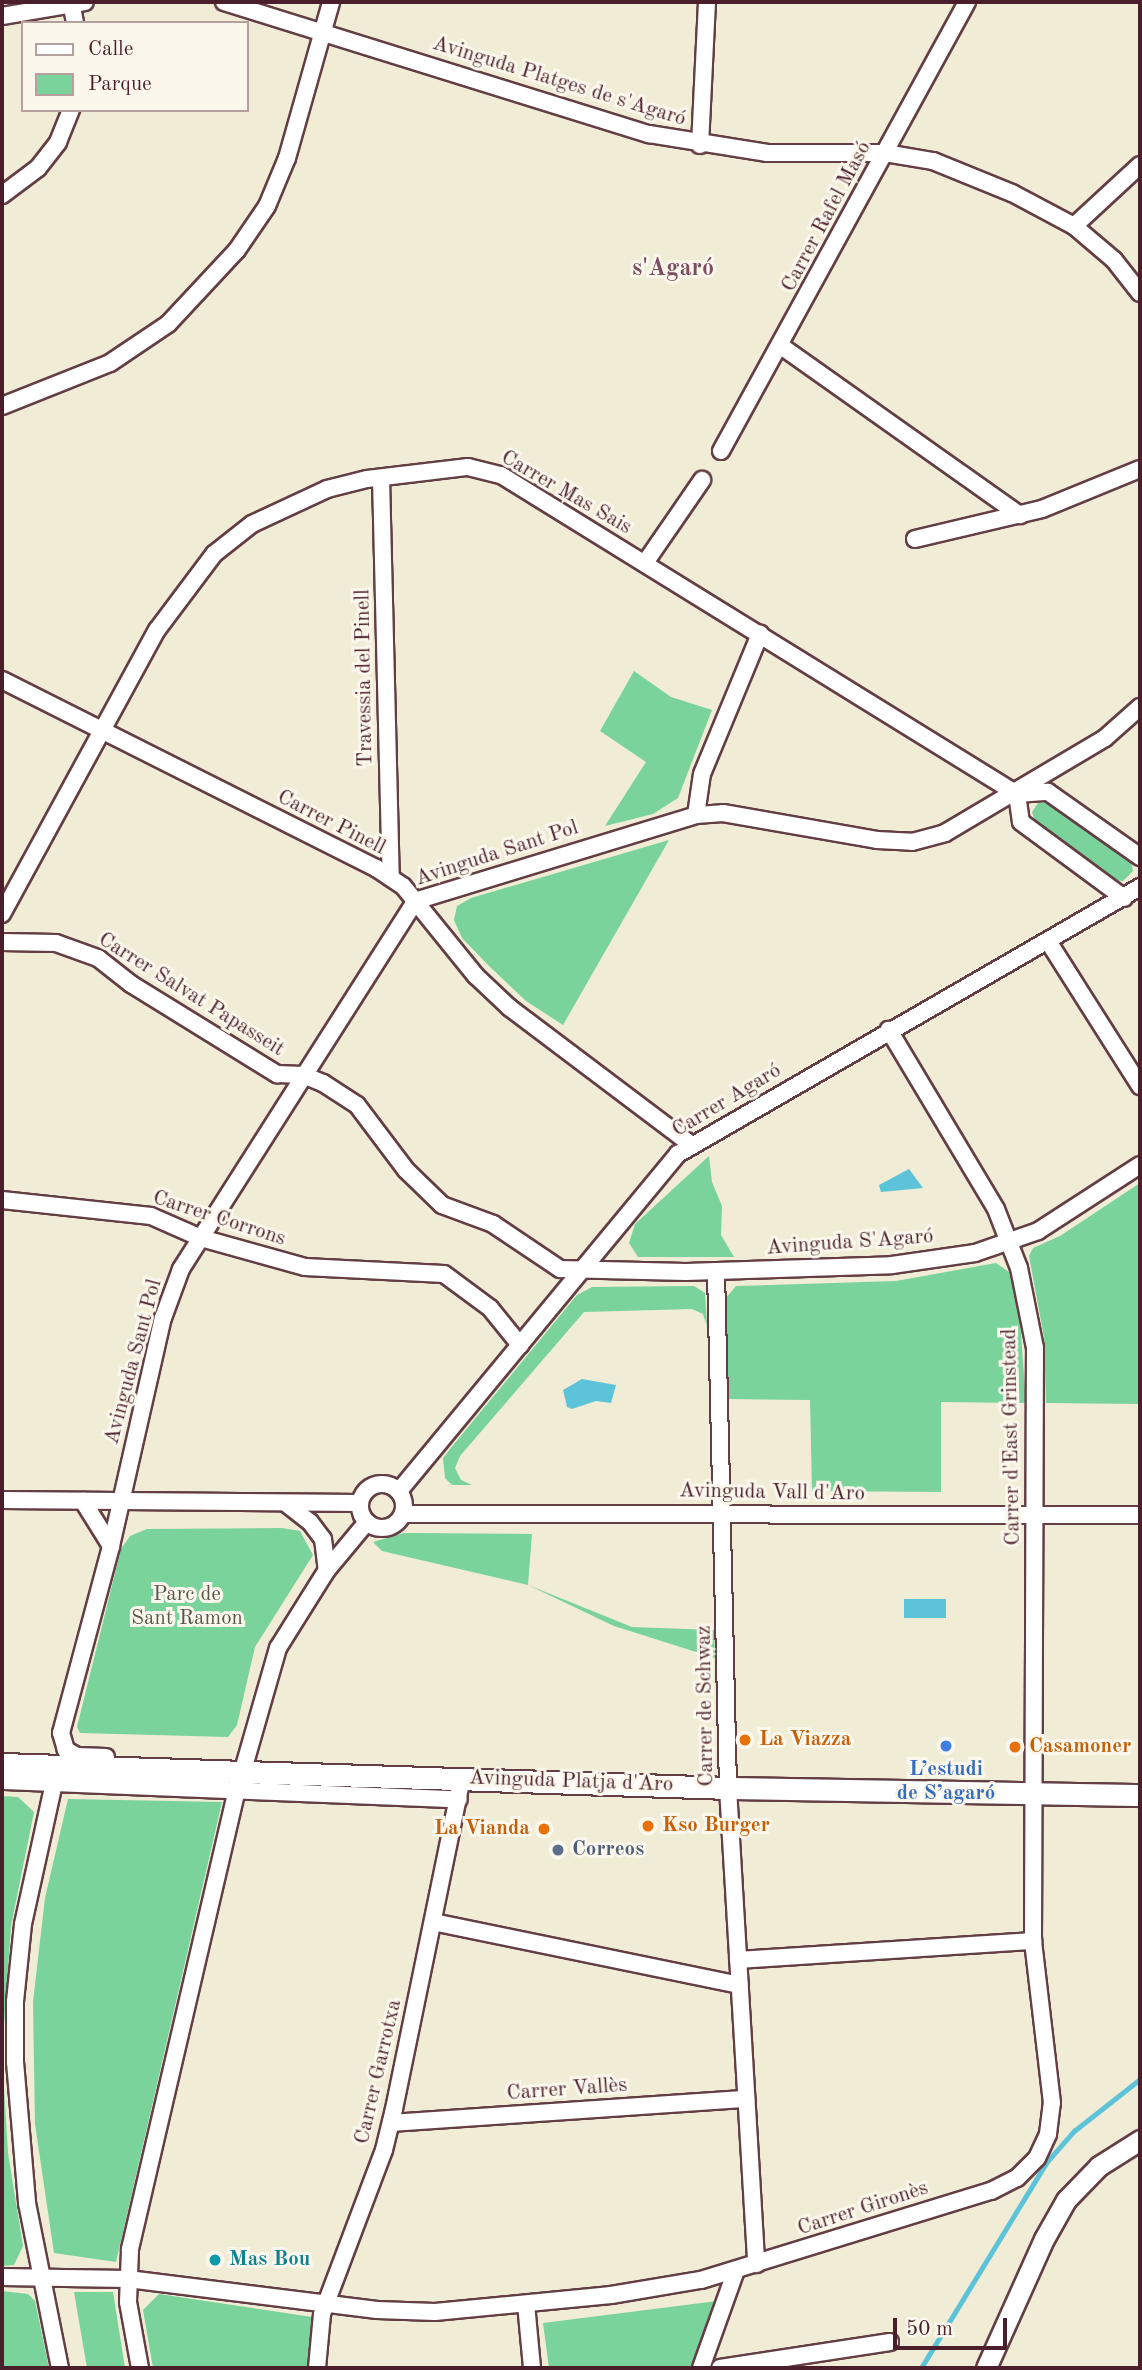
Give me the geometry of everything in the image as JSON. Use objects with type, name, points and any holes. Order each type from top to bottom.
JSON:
[{"type":"main road","name":"Avinguda Platja d'Aro","points":[[2,1764],[169,1770],[239,1781],[462,1778],[728,1788],[1140,1794]]},
{"type":"street","name":"Avinguda Platges de s'Agaró","points":[[224,2],[649,134],[700,145],[767,153],[885,153],[933,161],[1012,193],[1073,226],[1114,260],[1140,293]]},
{"type":"street","points":[[2,406],[110,363],[168,324],[237,250],[267,206],[287,158],[331,2]]},
{"type":"street","points":[[700,145],[707,2]]},
{"type":"street","name":"Carrer Rafel Masó","points":[[721,451],[781,346],[967,2]]},
{"type":"street","points":[[2,16],[76,3],[75,21]]},
{"type":"street","points":[[2,195],[38,167],[58,142],[70,112]]},
{"type":"street","points":[[1073,226],[1140,165]]},
{"type":"street","points":[[781,346],[1020,515]]},
{"type":"street","name":"Carrer Mas Sais","points":[[2,914],[157,630],[214,554],[252,524],[285,505],[327,489],[382,478],[468,467],[486,470],[645,563],[1017,793],[1048,792],[1140,858]]},
{"type":"street","points":[[915,539],[1020,515],[1140,469]]},
{"type":"street","name":"Travessia del Pinell","points":[[382,478],[391,878]]},
{"type":"street","points":[[645,563],[702,480]]},
{"type":"street","points":[[696,814],[702,774],[760,634]]},
{"type":"street","name":"Carrer Pinell","points":[[2,680],[391,878],[415,901],[510,1008],[692,1146]]},
{"type":"street","name":"Avinguda Sant Pol","points":[[169,1770],[149,1760],[77,1756],[62,1743],[61,1733],[111,1546],[163,1318],[181,1269],[415,901],[696,814],[723,813],[877,840],[912,842],[946,833],[1105,738],[1140,707]]},
{"type":"street","points":[[1017,793],[1021,822],[1124,898]]},
{"type":"street","name":"Carrer Agaró","points":[[399,1491],[678,1154],[1140,887]]},
{"type":"street","points":[[1048,941],[1140,1086]]},
{"type":"street","name":"Carrer Salvat Papasseit","points":[[2,942],[56,943],[98,958],[131,984],[277,1074],[303,1075],[357,1105],[406,1170],[442,1205],[493,1224],[542,1260],[582,1272]]},
{"type":"street","name":"Carrer d'East Grinstead","points":[[889,1030],[996,1209],[1030,1308],[1035,1348],[1037,1515],[1034,1794]]},
{"type":"street","name":"Avinguda S'Agaró","points":[[582,1272],[892,1265],[975,1253],[1038,1231],[1140,1165]]},
{"type":"street","name":"Carrer Corrons","points":[[2,1200],[151,1216],[201,1238],[305,1267],[444,1274],[490,1308],[520,1345]]},
{"type":"street","name":"Carrer de Schwaz","points":[[716,1271],[728,1788],[756,2264]]},
{"type":"street","points":[[376,1484],[399,1491],[403,1514],[385,1528],[367,1522],[360,1503],[365,1492],[376,1484]]},
{"type":"street","points":[[2,1500],[360,1503]]},
{"type":"street","points":[[83,1501],[111,1546]]},
{"type":"street","points":[[288,1504],[310,1522],[323,1539],[327,1570]]},
{"type":"street","name":"Avinguda Vall d'Aro","points":[[403,1514],[1140,1515]]},
{"type":"street","points":[[140,2368],[128,2279],[134,2225],[239,1781],[278,1648],[327,1570],[367,1522]]},
{"type":"street","name":"Carrer Garrotxa","points":[[317,2368],[328,2301],[391,2123],[462,1778]]},
{"type":"street","points":[[2,1781],[239,1781],[459,1799]]},
{"type":"street","points":[[54,1783],[23,1924],[15,2002],[16,2113],[41,2278],[60,2368]]},
{"type":"street","name":"Carrer Gironès","points":[[41,2278],[128,2279],[328,2301],[377,2310],[435,2312],[526,2304],[611,2295],[736,2270],[992,2190],[1017,2178],[1037,2158],[1048,2134],[1052,2077],[1033,1941],[1034,1794]]},
{"type":"street","points":[[433,1922],[740,1985]]},
{"type":"street","points":[[738,1960],[1033,1941]]},
{"type":"street","name":"Carrer Vallès","points":[[391,2123],[746,2099]]},
{"type":"street","points":[[986,2368],[1044,2239],[1066,2200],[1099,2166],[1140,2140]]},
{"type":"street","points":[[701,2368],[736,2270]]},
{"type":"street","points":[[2,2277],[41,2278]]},
{"type":"street","points":[[526,2304],[532,2368]]},
{"type":"street","points":[[720,2368],[890,2342]]},
{"type":"green space","points":[[634,671],[671,697],[712,710],[678,798],[653,814],[605,826],[646,762],[600,731]]},
{"type":"green space","points":[[1048,802],[1131,861],[1133,871],[1123,881],[1113,880],[1035,821],[1032,812],[1038,803]]},
{"type":"green space","points":[[669,840],[563,1025],[526,1001],[489,966],[462,938],[454,920],[457,906],[471,898]]},
{"type":"green space","points":[[709,1156],[712,1182],[722,1206],[721,1235],[734,1257],[638,1257],[629,1243],[635,1224]]},
{"type":"green space","points":[[1140,1183],[1140,1404],[1046,1403],[1044,1337],[1029,1256],[1033,1248],[1060,1236]]},
{"type":"green space","points":[[996,1263],[1009,1272],[1019,1306],[1026,1403],[941,1402],[941,1492],[812,1491],[810,1400],[728,1399],[725,1299],[736,1286],[896,1281]]},
{"type":"green space","points":[[694,1286],[705,1293],[707,1326],[703,1314],[692,1309],[584,1312],[460,1456],[455,1468],[461,1480],[472,1485],[452,1485],[445,1478],[443,1458],[577,1295],[592,1287]]},
{"type":"green space","name":"Parc de Sant Ramon","points":[[282,1528],[300,1531],[313,1555],[255,1647],[237,1725],[228,1737],[80,1733],[77,1727],[121,1549],[130,1536],[147,1529]]},
{"type":"green space","points":[[404,1533],[532,1534],[528,1585],[382,1551],[373,1542]]},
{"type":"green space","points":[[528,1585],[632,1627],[714,1630],[715,1658],[614,1626]]},
{"type":"green space","points":[[2,1796],[18,1797],[34,1812],[11,1926],[2,2054]]},
{"type":"green space","points":[[68,1799],[222,1802],[116,2262],[54,2253],[35,2124],[33,2002],[45,1898]]},
{"type":"green space","points":[[2,2054],[8,2153],[23,2246],[14,2265],[2,2266]]},
{"type":"green space","points":[[2,2291],[28,2294],[35,2301],[49,2368],[2,2368]]},
{"type":"green space","points":[[74,2292],[113,2292],[125,2368],[87,2368]]},
{"type":"green space","points":[[159,2294],[312,2317],[309,2368],[153,2368],[143,2310]]},
{"type":"green space","points":[[725,2300],[691,2368],[549,2368],[543,2323]]},
{"type":"water","points":[[909,1169],[923,1188],[881,1192],[879,1185]]},
{"type":"water","points":[[582,1379],[616,1385],[611,1403],[596,1401],[572,1409],[567,1407],[563,1390]]},
{"type":"water","points":[[904,1599],[946,1599],[946,1618],[904,1618]]},
{"type":"waterway","points":[[921,2368],[1046,2163],[1074,2131],[1140,2079]]},
{"type":"place","name":"La Viazza","points":[[745,1740]]},
{"type":"place","name":"L’estudi de S’agaró","points":[[946,1746]]},
{"type":"place","name":"Casamoner","points":[[1015,1747]]},
{"type":"place","name":"Kso Burger","points":[[648,1826]]},
{"type":"place","name":"La Vianda","points":[[544,1829]]},
{"type":"place","name":"Correos","points":[[558,1850]]},
{"type":"place","name":"Mas Bou","points":[[215,2260]]},
{"type":"district","name":"s'Agaró","points":[[673,270]]}]
